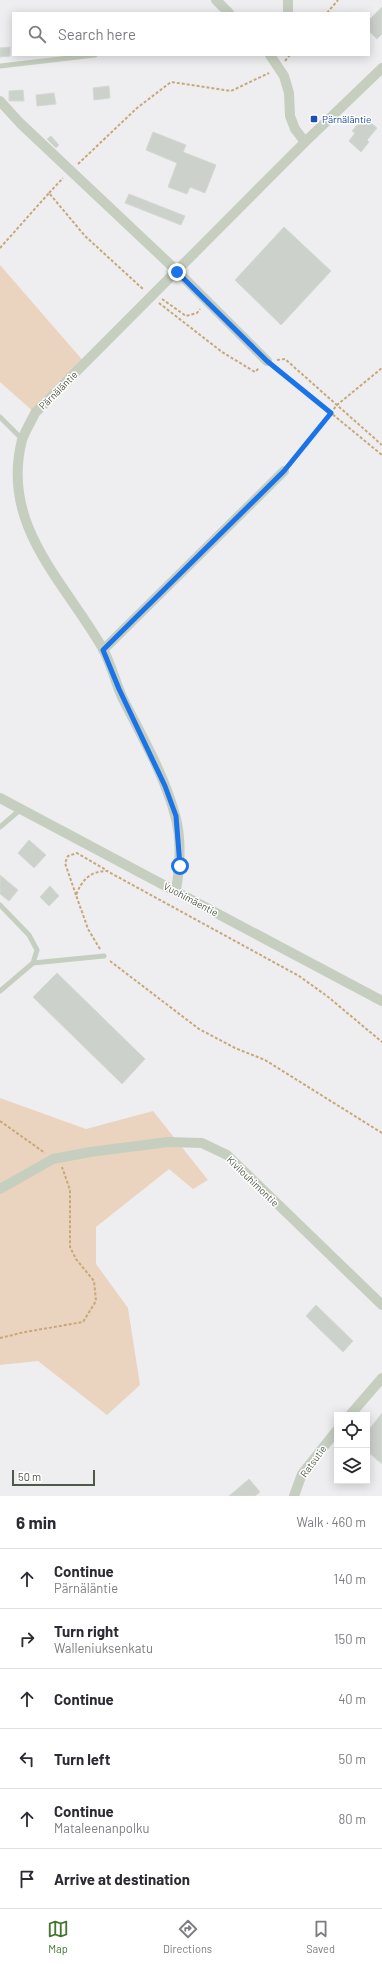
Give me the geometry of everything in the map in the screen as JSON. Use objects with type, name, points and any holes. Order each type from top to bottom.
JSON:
[{"type":"street","points":[[216,0],[228,12]]},
{"type":"street","points":[[288,0],[288,12]]},
{"type":"street","points":[[271,56],[284,76],[289,93],[290,116],[295,129],[305,142]]},
{"type":"street","name":"Pärnäläntie","points":[[176,890],[180,866],[176,816],[165,786],[119,689],[103,650],[46,566],[29,535],[19,506],[16,479],[17,459],[22,439],[35,413],[305,142],[382,68]]},
{"type":"street","points":[[0,101],[267,361]]},
{"type":"street","points":[[103,650],[284,471]]},
{"type":"street","name":"Vuohimäentie","points":[[0,798],[176,890],[382,1001]]},
{"type":"street","name":"Kivilouhimontie","points":[[0,1189],[53,1158],[168,1142],[202,1143],[227,1155],[382,1305]]},
{"type":"street","points":[[353,1412],[382,1378]]},
{"type":"street","name":"Ratsutie","points":[[294,1496],[302,1474],[334,1434]]},
{"type":"lane","points":[[0,66],[86,56]]},
{"type":"lane","points":[[0,417],[22,439]]},
{"type":"lane","points":[[0,827],[21,809]]},
{"type":"lane","points":[[0,905],[30,935],[37,950],[33,963],[0,991]]},
{"type":"lane","points":[[33,963],[104,956]]},
{"type":"path","points":[[328,12],[338,0]]},
{"type":"path","points":[[0,248],[49,193],[71,171],[137,108],[170,82],[231,91],[279,68],[289,56]]},
{"type":"path","points":[[49,193],[85,236],[153,296],[222,352],[255,372],[267,361],[285,359],[382,444]]},
{"type":"path","points":[[153,296],[186,316]]},
{"type":"path","points":[[267,361],[382,455]]},
{"type":"path","points":[[284,471],[337,405],[382,368]]},
{"type":"path","points":[[382,1042],[327,996],[298,976],[77,854],[68,856],[64,863],[88,929],[104,956],[199,1029],[235,1048],[265,1060],[382,1133]]},
{"type":"path","points":[[76,895],[87,876],[98,871],[108,871]]},
{"type":"path","points":[[0,1121],[53,1158],[63,1168],[70,1190],[70,1247],[76,1259],[94,1281],[96,1301],[83,1322],[0,1338]]},
{"type":"shaded area","points":[[0,265],[85,363],[35,413],[0,382]]},
{"type":"shaded area","points":[[0,1098],[86,1129],[153,1111],[208,1180],[193,1189],[169,1169],[96,1227],[96,1264],[128,1308],[140,1385],[107,1415],[38,1361],[0,1365]]},
{"type":"building","points":[[382,7],[382,34],[377,39],[370,32],[370,19]]},
{"type":"building","points":[[10,47],[10,56],[0,57],[0,48]]},
{"type":"building","points":[[109,86],[110,98],[94,100],[93,88]]},
{"type":"building","points":[[23,90],[24,101],[9,101],[9,91]]},
{"type":"building","points":[[54,93],[56,104],[37,106],[36,95]]},
{"type":"building","points":[[364,117],[377,128],[367,140],[369,142],[361,152],[349,141],[355,133],[352,131]]},
{"type":"building","points":[[153,132],[186,145],[183,152],[216,165],[205,193],[190,187],[187,194],[168,187],[177,163],[146,150]]},
{"type":"building","points":[[51,136],[59,145],[56,148],[47,139]]},
{"type":"building","points":[[129,194],[185,216],[181,225],[125,203]]},
{"type":"building","points":[[284,227],[331,271],[281,325],[235,280]]},
{"type":"building","points":[[29,840],[46,855],[34,868],[18,853]]},
{"type":"building","points":[[0,875],[18,890],[9,901],[0,894]]},
{"type":"building","points":[[50,886],[59,896],[49,906],[40,897]]},
{"type":"building","points":[[57,973],[145,1059],[122,1084],[33,997]]},
{"type":"building","points":[[316,1305],[353,1341],[343,1352],[306,1316]]},
{"type":"building","points":[[382,1413],[382,1464],[370,1454],[370,1428]]},
{"type":"building","points":[[249,1479],[260,1492],[255,1496],[229,1496]]},
{"type":"place","name":"Pärnäläntie","points":[[314,119]]},
{"type":"route","points":[[177,272],[267,361],[331,413],[284,471],[103,650],[119,689],[165,786],[176,816],[180,866]]}]
